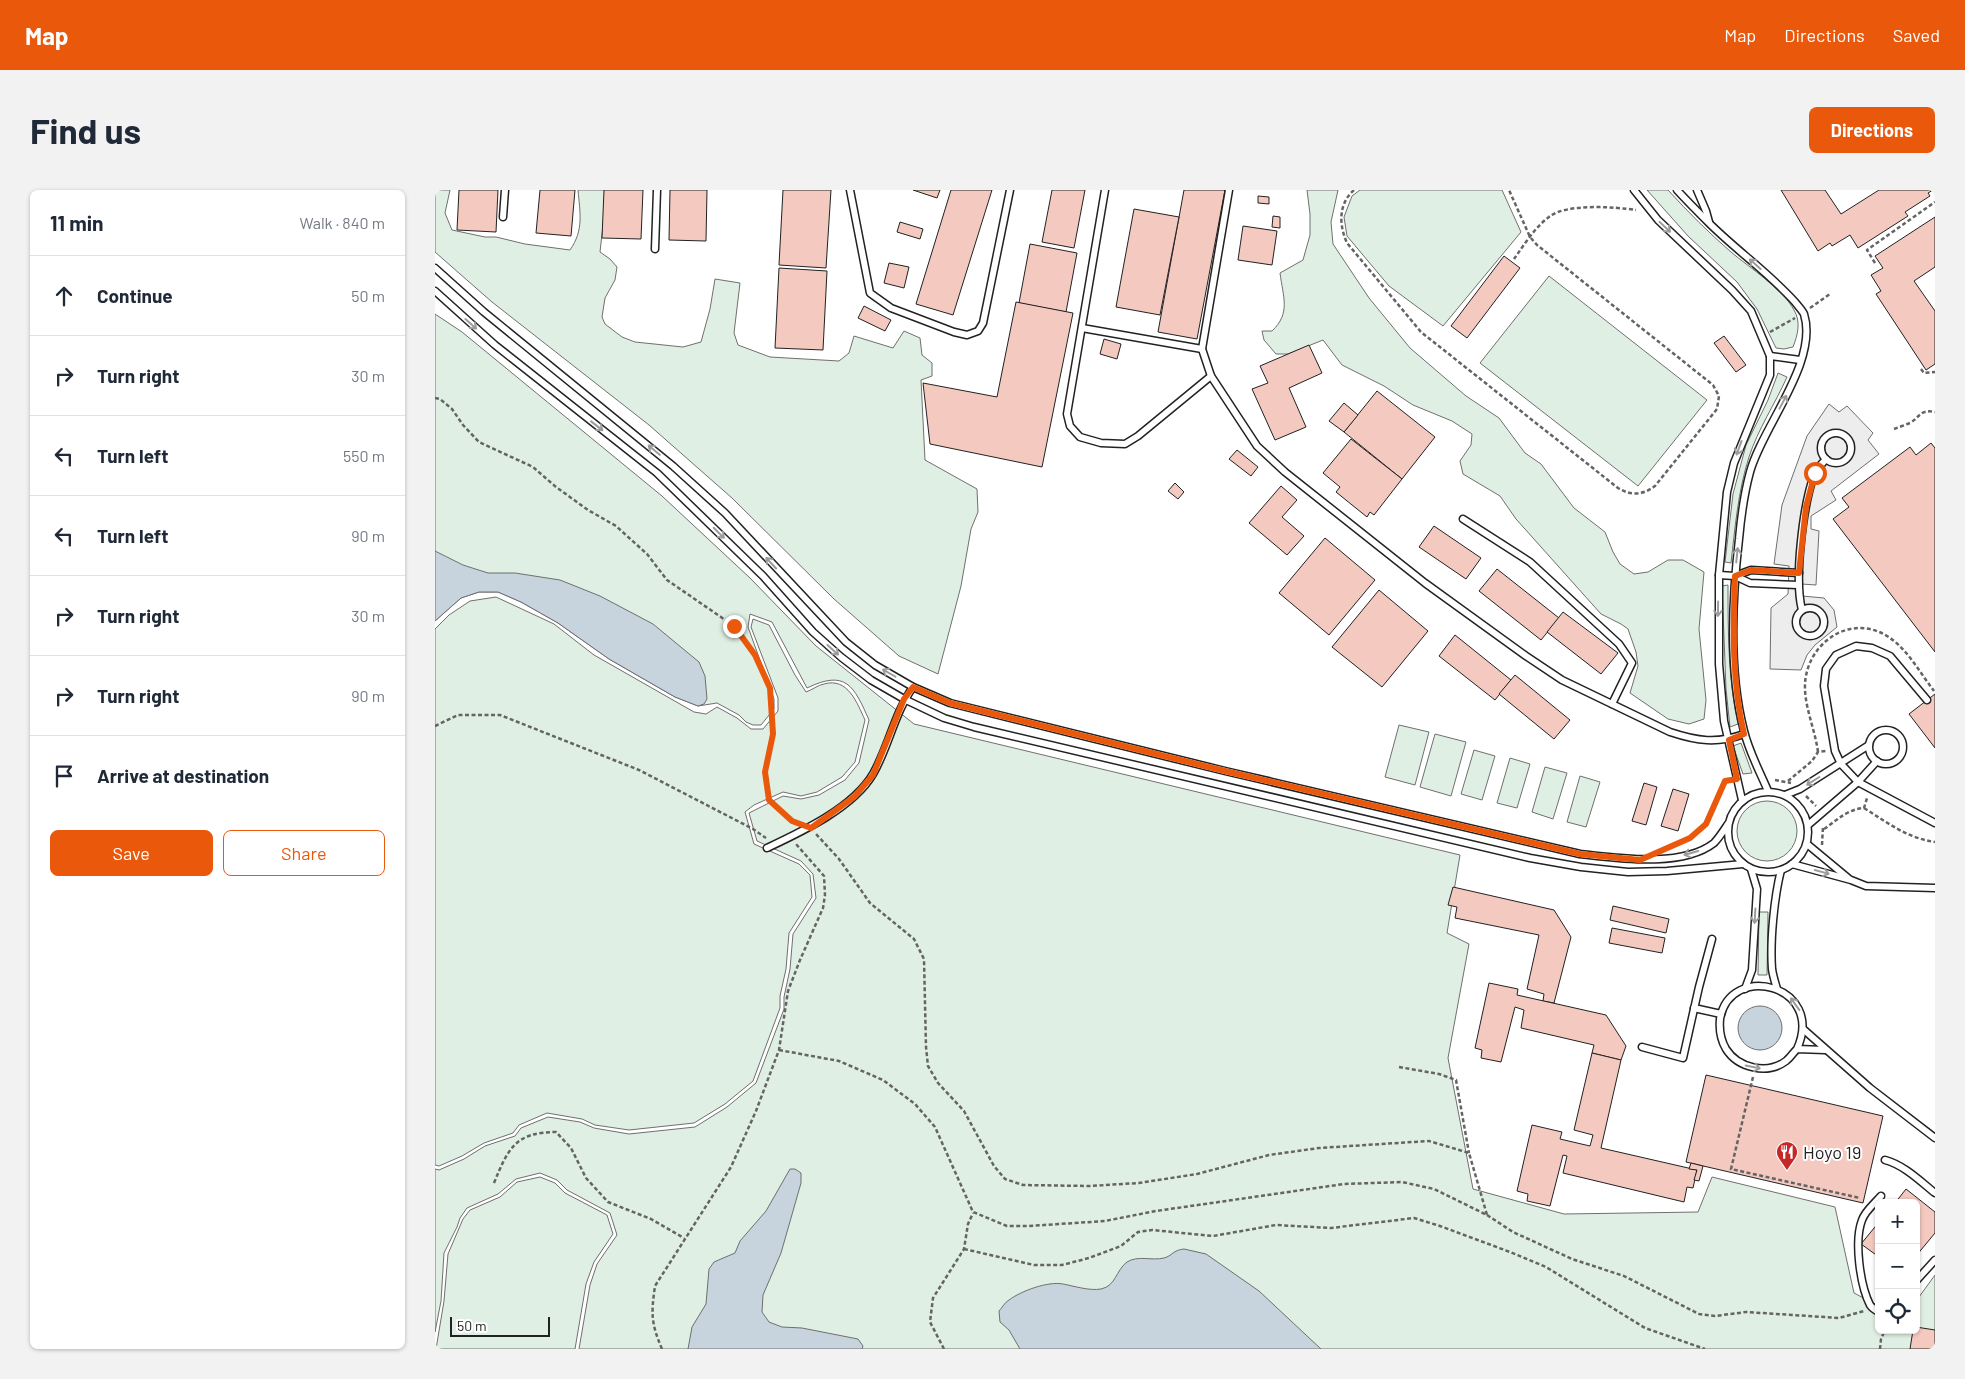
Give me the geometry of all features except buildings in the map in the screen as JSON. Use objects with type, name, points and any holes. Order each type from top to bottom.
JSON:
[{"type":"lane","points":[[503,217],[505,190]]},
{"type":"lane","points":[[655,249],[657,190]]},
{"type":"lane","points":[[850,190],[870,293],[891,308],[954,332],[967,335],[978,331],[983,323],[1011,190]]},
{"type":"lane","points":[[1105,190],[1067,414],[1070,426],[1080,437],[1101,443],[1125,444],[1138,436],[1211,376]]},
{"type":"lane","points":[[1229,190],[1201,349],[1211,376],[1257,446],[1285,472],[1425,583],[1562,680],[1670,732],[1686,737],[1715,742],[1729,740],[1744,734]]},
{"type":"lane","points":[[1634,190],[1650,211],[1732,290],[1751,312],[1770,356],[1770,375],[1744,435],[1731,472],[1727,492],[1719,575],[1719,664],[1725,721],[1743,800]]},
{"type":"lane","points":[[1677,190],[1709,223],[1785,291],[1804,313],[1807,340],[1788,392],[1762,441],[1750,470],[1745,492],[1735,576],[1735,662],[1740,716],[1744,734],[1768,791]]},
{"type":"lane","points":[[1697,190],[1707,211],[1709,223]]},
{"type":"lane","points":[[435,268],[484,312],[587,394],[725,513],[846,642],[875,665],[913,687],[950,703],[1225,771],[1580,854],[1627,860],[1664,859],[1695,853],[1714,843],[1728,824]]},
{"type":"lane","points":[[435,291],[495,345],[657,473],[763,576],[813,632],[841,657],[871,680],[904,699],[945,718],[974,727],[1530,858],[1581,867],[1628,872],[1667,871],[1743,864]]},
{"type":"lane","points":[[1082,328],[1201,349]]},
{"type":"lane","points":[[1770,356],[1800,360]]},
{"type":"lane","points":[[1834,433],[1846,437],[1851,445],[1847,458],[1836,463],[1826,459],[1822,455],[1820,447],[1825,437],[1834,433]]},
{"type":"lane","points":[[1802,610],[1811,608],[1820,611],[1824,621],[1820,632],[1807,636],[1799,630],[1796,622],[1802,610],[1798,585],[1806,507],[1815,473],[1826,459]]},
{"type":"lane","points":[[1463,519],[1530,562],[1619,644],[1631,663],[1612,704]]},
{"type":"lane","points":[[1735,576],[1751,570],[1799,573]]},
{"type":"lane","points":[[1719,575],[1735,576],[1750,583],[1798,585]]},
{"type":"lane","points":[[1927,700],[1890,656],[1872,648],[1855,646],[1836,655],[1826,669],[1824,686],[1835,751],[1841,764],[1858,782],[1935,823]]},
{"type":"lane","points":[[767,848],[811,828],[854,797],[873,775],[904,699],[913,687]]},
{"type":"lane","points":[[1785,795],[1800,789],[1841,764],[1869,745],[1873,735],[1883,730],[1894,731],[1902,739],[1903,750],[1898,760],[1887,764],[1877,761],[1873,757],[1869,745]]},
{"type":"lane","points":[[1808,825],[1819,813],[1858,782],[1877,761]]},
{"type":"lane","points":[[1768,791],[1785,795],[1796,802],[1804,812],[1808,825],[1807,844],[1803,852],[1792,864],[1781,870],[1766,872],[1751,869],[1735,856],[1727,835],[1728,824],[1731,815],[1743,800],[1759,792],[1768,791]]},
{"type":"lane","points":[[1807,844],[1851,880]]},
{"type":"lane","points":[[1792,864],[1866,886],[1935,888]]},
{"type":"lane","points":[[1745,989],[1752,970],[1757,889],[1751,869]]},
{"type":"lane","points":[[1777,988],[1772,970],[1773,938],[1777,889],[1781,870]]},
{"type":"lane","points":[[1642,1047],[1683,1058],[1712,940]]},
{"type":"lane","points":[[1766,986],[1777,988],[1786,994],[1799,1009],[1803,1029],[1797,1049],[1786,1061],[1771,1068],[1755,1068],[1741,1064],[1730,1055],[1722,1042],[1719,1028],[1721,1014],[1727,1003],[1745,989],[1766,986]]},
{"type":"lane","points":[[1694,1008],[1721,1014]]},
{"type":"lane","points":[[1803,1029],[1870,1088],[1935,1138]]},
{"type":"lane","points":[[1797,1049],[1825,1050]]},
{"type":"lane","points":[[1885,1160],[1892,1162],[1935,1193]]},
{"type":"lane","points":[[1875,1313],[1865,1291],[1858,1244],[1859,1230],[1863,1217],[1881,1196]]},
{"type":"lane","points":[[1920,1277],[1935,1260]]},
{"type":"path","points":[[1354,190],[1343,205],[1342,233],[1347,243],[1421,332],[1618,488],[1633,494],[1649,491],[1717,408],[1719,396],[1713,385],[1537,246],[1530,237],[1509,190]]},
{"type":"path","points":[[1875,264],[1867,250],[1935,202]]},
{"type":"path","points":[[1514,259],[1547,217],[1556,212],[1608,207],[1650,211]]},
{"type":"path","points":[[1921,370],[1924,373],[1935,372]]},
{"type":"path","points":[[435,398],[440,399],[452,409],[463,425],[479,442],[533,467],[556,487],[588,510],[616,526],[647,554],[667,580],[734,626],[755,655],[770,688],[773,734],[765,772],[769,800],[792,821],[811,828],[839,859],[870,903],[914,939],[923,959],[928,1066],[938,1083],[964,1111],[994,1166],[1005,1179],[1023,1185],[1089,1186],[1139,1183],[1197,1174],[1269,1155],[1319,1148],[1429,1141],[1469,1153]]},
{"type":"path","points":[[1894,429],[1912,422],[1918,414],[1929,411],[1935,412]]},
{"type":"path","points":[[1788,781],[1812,761],[1818,752],[1805,686],[1807,670],[1815,651],[1831,636],[1859,629],[1873,630],[1886,635],[1905,653],[1935,692]]},
{"type":"path","points":[[435,726],[458,715],[500,715],[639,770],[753,829],[775,844]]},
{"type":"path","points":[[1818,752],[1835,751]]},
{"type":"path","points":[[1761,774],[1766,772],[1776,781],[1788,781],[1814,802],[1824,829],[1823,842],[1819,853]]},
{"type":"path","points":[[1662,851],[1690,838],[1706,824],[1725,781],[1737,779]]},
{"type":"path","points":[[1864,808],[1869,788]]},
{"type":"path","points":[[1824,829],[1844,814],[1855,809],[1864,808],[1902,832],[1919,840],[1935,842]]},
{"type":"path","points":[[662,1349],[653,1329],[651,1309],[655,1286],[731,1167],[757,1111],[779,1050],[788,991],[823,908],[825,895],[824,876],[790,837]]},
{"type":"path","points":[[779,1050],[839,1061],[883,1080],[915,1104],[935,1127],[973,1212],[1007,1226],[1105,1221],[1156,1211],[1344,1184],[1402,1182],[1434,1189],[1487,1215],[1513,1232],[1572,1259],[1624,1276],[1699,1314],[1715,1316],[1746,1312],[1839,1318],[1864,1311],[1875,1313]]},
{"type":"path","points":[[1399,1067],[1439,1074],[1456,1080],[1469,1153],[1487,1215]]},
{"type":"path","points":[[1755,1068],[1731,1169],[1860,1198]]},
{"type":"path","points":[[494,1183],[505,1156],[517,1141],[540,1132],[555,1132],[571,1148],[586,1178],[608,1202],[651,1219],[685,1238]]},
{"type":"path","points":[[944,1349],[930,1322],[933,1298],[964,1249],[968,1224],[973,1212]]},
{"type":"path","points":[[964,1249],[1034,1265],[1061,1265],[1089,1258],[1121,1246],[1138,1232],[1152,1230],[1213,1236],[1276,1225],[1331,1228],[1414,1218],[1440,1226],[1546,1267],[1645,1328],[1705,1349]]},
{"type":"path","points":[[1880,1349],[1883,1334]]},
{"type":"green space","points":[[435,190],[450,190],[445,213],[452,230],[525,244],[570,250],[577,235],[580,221],[578,190],[607,190],[600,252],[617,267],[615,280],[605,298],[602,317],[605,324],[622,337],[635,342],[683,347],[701,342],[710,309],[715,279],[740,283],[734,333],[738,345],[770,357],[839,361],[849,353],[854,336],[893,348],[904,331],[920,338],[922,355],[932,363],[932,376],[921,380],[925,460],[977,489],[978,512],[971,529],[961,586],[938,674],[899,656],[834,599],[732,498],[649,425],[492,302],[435,252]]},
{"type":"green space","points":[[1307,190],[1338,190],[1331,222],[1333,244],[1369,298],[1410,348],[1466,396],[1499,418],[1525,453],[1541,464],[1574,508],[1605,532],[1620,564],[1634,574],[1648,572],[1668,560],[1683,560],[1704,572],[1699,629],[1706,700],[1704,719],[1689,724],[1668,719],[1630,693],[1638,666],[1636,652],[1628,629],[1601,614],[1516,519],[1500,496],[1463,474],[1460,461],[1471,445],[1472,434],[1452,421],[1413,405],[1384,386],[1342,365],[1323,340],[1288,354],[1276,354],[1264,340],[1262,331],[1272,331],[1282,318],[1284,311],[1280,273],[1303,260],[1310,235]]},
{"type":"green space","points":[[1360,190],[1502,190],[1521,232],[1443,326],[1389,286],[1347,236],[1344,217],[1352,196]]},
{"type":"green space","points":[[1647,190],[1668,190],[1731,252],[1782,294],[1794,310],[1797,319],[1797,333],[1793,347],[1776,348],[1757,309],[1737,282],[1688,236]]},
{"type":"green space","points":[[1549,276],[1707,400],[1638,486],[1480,363]]},
{"type":"green space","points":[[435,314],[462,332],[662,496],[750,578],[816,646],[914,724],[1460,855],[1447,933],[1469,944],[1448,1058],[1473,1189],[1564,1214],[1698,1212],[1712,1177],[1835,1207],[1854,1293],[1875,1304],[1875,1334],[1920,1334],[1920,1296],[1935,1275],[1935,1349],[579,1349],[590,1285],[597,1264],[617,1235],[610,1213],[567,1190],[557,1180],[540,1173],[516,1179],[498,1194],[467,1208],[460,1218],[444,1253],[441,1301],[435,1332],[435,1169],[439,1170],[464,1159],[485,1146],[515,1136],[521,1128],[548,1117],[580,1122],[594,1128],[629,1134],[695,1127],[727,1107],[756,1083],[784,1009],[793,934],[816,898],[813,874],[801,861],[757,841],[749,813],[783,796],[801,799],[819,795],[845,780],[859,763],[869,720],[858,698],[847,684],[831,680],[807,688],[772,622],[750,614],[748,627],[774,699],[774,709],[761,725],[753,725],[746,722],[739,715],[717,703],[698,706],[675,697],[609,659],[558,623],[521,602],[498,592],[479,592],[461,598],[435,621]]},
{"type":"green space","points":[[1778,373],[1787,377],[1757,436],[1749,457],[1740,496],[1731,563],[1725,562],[1733,494],[1746,445],[1768,400]]},
{"type":"green space","points":[[1728,585],[1730,672],[1738,724],[1730,727],[1726,689],[1722,586]]},
{"type":"green space","points":[[496,597],[554,624],[594,655],[694,712],[706,714],[717,707],[737,718],[751,729],[763,729],[778,711],[778,698],[751,627],[753,619],[769,625],[806,692],[819,685],[839,684],[851,693],[865,720],[855,762],[842,777],[817,792],[801,796],[783,792],[754,805],[745,812],[754,844],[799,864],[810,875],[812,897],[789,933],[780,1008],[753,1081],[725,1104],[694,1123],[629,1130],[595,1125],[582,1119],[547,1113],[519,1125],[513,1133],[484,1143],[462,1156],[439,1166],[435,1165],[435,629],[449,615],[470,601]]},
{"type":"green space","points":[[1399,725],[1429,732],[1415,785],[1385,777]]},
{"type":"green space","points":[[1435,734],[1466,742],[1451,796],[1420,787]]},
{"type":"green space","points":[[1741,743],[1752,773],[1743,774],[1733,746]]},
{"type":"green space","points":[[1474,750],[1495,756],[1482,800],[1461,794]]},
{"type":"green space","points":[[1510,758],[1530,764],[1517,808],[1497,803]]},
{"type":"green space","points":[[1545,767],[1567,773],[1553,819],[1532,812]]},
{"type":"green space","points":[[1580,776],[1600,782],[1586,827],[1567,822]]},
{"type":"green space","points":[[1761,801],[1773,801],[1789,809],[1795,819],[1797,831],[1795,843],[1789,853],[1773,861],[1761,861],[1745,853],[1737,837],[1737,825],[1745,809]]},
{"type":"green space","points":[[1759,912],[1768,912],[1767,975],[1758,975]]},
{"type":"green space","points":[[540,1177],[555,1183],[565,1193],[607,1215],[613,1234],[594,1262],[586,1284],[575,1349],[436,1349],[444,1301],[448,1254],[463,1219],[470,1210],[500,1197],[517,1182]]},
{"type":"shaded area","points":[[1829,404],[1839,412],[1847,406],[1873,433],[1868,440],[1879,454],[1831,491],[1836,500],[1811,516],[1811,529],[1819,531],[1816,585],[1801,584],[1802,596],[1824,598],[1834,610],[1837,627],[1815,645],[1807,655],[1801,670],[1770,669],[1771,608],[1788,594],[1789,566],[1774,564],[1782,505],[1807,436]]},
{"type":"shaded area","points":[[435,551],[463,565],[488,573],[515,573],[560,580],[600,596],[653,624],[699,662],[705,676],[707,699],[704,704],[698,706],[675,697],[609,659],[558,623],[521,602],[498,592],[479,592],[461,598],[435,621]]},
{"type":"shaded area","points":[[1760,1006],[1772,1010],[1778,1016],[1782,1028],[1778,1040],[1772,1046],[1760,1050],[1748,1046],[1742,1040],[1738,1028],[1742,1016],[1748,1010]]},
{"type":"shaded area","points":[[790,1169],[795,1169],[801,1173],[801,1183],[781,1253],[763,1295],[762,1312],[769,1322],[782,1327],[802,1328],[858,1339],[863,1346],[862,1349],[688,1349],[692,1327],[706,1304],[709,1269],[714,1262],[735,1253],[740,1241],[766,1211]]},
{"type":"shaded area","points":[[1184,1249],[1206,1254],[1259,1291],[1321,1349],[1020,1349],[1009,1330],[1000,1322],[999,1311],[1008,1301],[1027,1290],[1057,1283],[1087,1289],[1101,1289],[1110,1285],[1123,1265],[1131,1260],[1164,1258]]},
{"type":"place","name":"Hoyo 19","points":[[1787,1171]]},
{"type":"route","points":[[734,626],[755,655],[770,688],[773,734],[765,772],[769,800],[792,821],[811,828],[854,797],[873,775],[904,699],[913,687],[950,703],[1225,771],[1580,854],[1640,860],[1690,838],[1706,824],[1725,781],[1737,779],[1729,740],[1744,734],[1740,716],[1735,662],[1735,576],[1751,570],[1799,573],[1806,507],[1815,473]]}]
